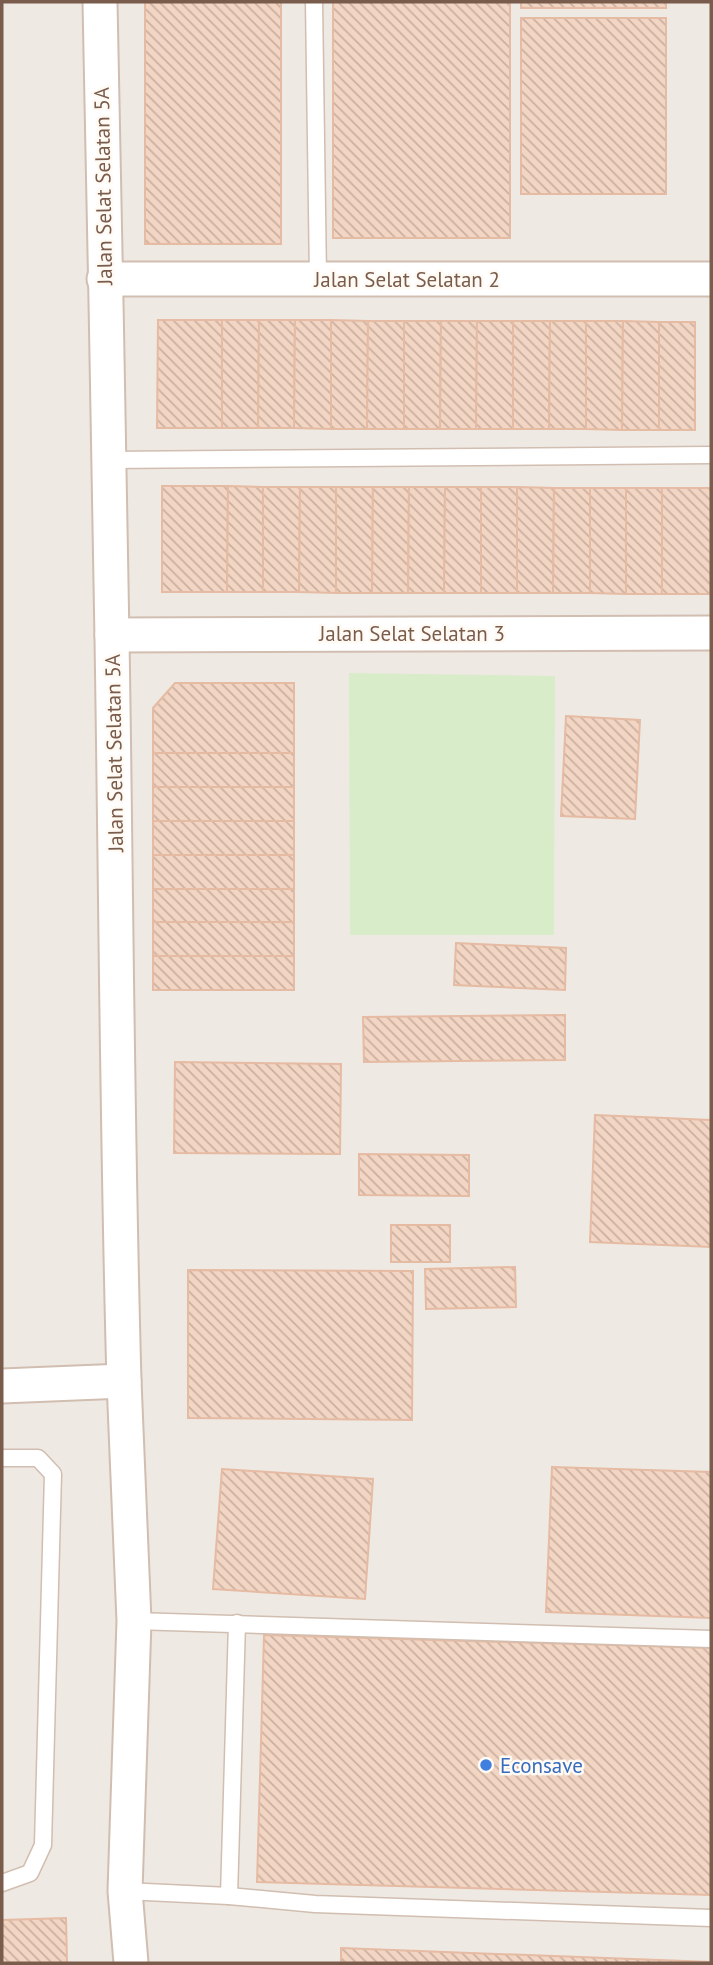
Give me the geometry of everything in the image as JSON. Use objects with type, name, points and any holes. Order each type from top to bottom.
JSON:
[{"type":"street","name":"Jalan Selat Selatan 5A","points":[[100,2],[119,1206],[134,1621],[125,1891],[131,1963]]},
{"type":"street","name":"Jalan Selat Selatan 2","points":[[104,279],[711,279]]},
{"type":"street","name":"Jalan Selat Selatan 3","points":[[112,635],[711,632]]},
{"type":"street","points":[[2,1386],[124,1381]]},
{"type":"lane","points":[[314,2],[318,279]]},
{"type":"lane","points":[[108,460],[711,455]]},
{"type":"lane","points":[[2,1458],[38,1458],[53,1474],[43,1845],[30,1873],[2,1883]]},
{"type":"lane","points":[[134,1621],[711,1639]]},
{"type":"lane","points":[[229,1896],[237,1623]]},
{"type":"lane","points":[[125,1891],[229,1896],[315,1904],[711,1918]]},
{"type":"shaded area","points":[[2,2],[711,2],[711,1963],[2,1963]]},
{"type":"green space","points":[[349,673],[555,676],[554,935],[350,935]]},
{"type":"building","points":[[145,2],[281,2],[281,244],[145,244]]},
{"type":"building","points":[[333,2],[510,2],[510,238],[333,238]]},
{"type":"building","points":[[521,2],[666,2],[666,8],[521,8]]},
{"type":"building","points":[[521,18],[666,18],[666,194],[521,194]]},
{"type":"building","points":[[158,320],[222,320],[222,428],[157,428]]},
{"type":"building","points":[[222,320],[259,320],[258,428],[222,428]]},
{"type":"building","points":[[259,320],[295,320],[294,428],[258,428]]},
{"type":"building","points":[[295,320],[331,320],[331,429],[294,428]]},
{"type":"building","points":[[331,320],[368,321],[367,429],[331,429]]},
{"type":"building","points":[[368,321],[404,321],[404,429],[367,429]]},
{"type":"building","points":[[404,321],[441,321],[440,429],[404,429]]},
{"type":"building","points":[[441,321],[477,321],[476,429],[440,429]]},
{"type":"building","points":[[477,321],[513,321],[513,429],[476,429]]},
{"type":"building","points":[[513,321],[550,321],[549,429],[513,429]]},
{"type":"building","points":[[550,321],[586,321],[586,429],[549,429]]},
{"type":"building","points":[[586,321],[623,321],[622,430],[586,429]]},
{"type":"building","points":[[623,321],[659,322],[659,430],[622,430]]},
{"type":"building","points":[[659,322],[695,322],[695,430],[659,430]]},
{"type":"building","points":[[162,486],[228,486],[227,592],[162,592]]},
{"type":"building","points":[[228,486],[263,487],[263,592],[227,592]]},
{"type":"building","points":[[263,487],[300,487],[299,592],[263,592]]},
{"type":"building","points":[[300,487],[336,487],[336,593],[299,592]]},
{"type":"building","points":[[336,487],[373,487],[372,593],[336,593]]},
{"type":"building","points":[[373,487],[409,487],[408,593],[372,593]]},
{"type":"building","points":[[409,487],[445,487],[444,593],[408,593]]},
{"type":"building","points":[[445,487],[481,487],[481,593],[444,593]]},
{"type":"building","points":[[481,487],[517,487],[517,593],[481,593]]},
{"type":"building","points":[[517,487],[554,488],[553,593],[517,593]]},
{"type":"building","points":[[554,488],[590,488],[590,593],[553,593]]},
{"type":"building","points":[[590,488],[626,488],[626,594],[590,593]]},
{"type":"building","points":[[626,488],[662,488],[662,594],[626,594]]},
{"type":"building","points":[[662,488],[711,488],[711,594],[662,594]]},
{"type":"building","points":[[175,683],[294,683],[294,753],[153,753],[153,708]]},
{"type":"building","points":[[566,716],[640,720],[635,819],[561,816]]},
{"type":"building","points":[[153,753],[294,753],[294,787],[153,787]]},
{"type":"building","points":[[153,787],[294,787],[294,821],[153,821]]},
{"type":"building","points":[[153,821],[294,821],[294,855],[153,855]]},
{"type":"building","points":[[153,855],[294,855],[294,889],[153,889]]},
{"type":"building","points":[[153,889],[294,889],[294,922],[153,922]]},
{"type":"building","points":[[153,922],[294,922],[294,956],[153,956]]},
{"type":"building","points":[[456,943],[566,948],[565,990],[454,985]]},
{"type":"building","points":[[153,956],[294,956],[294,990],[153,990]]},
{"type":"building","points":[[565,1015],[565,1060],[364,1062],[363,1017]]},
{"type":"building","points":[[175,1062],[341,1064],[340,1154],[174,1153]]},
{"type":"building","points":[[595,1115],[711,1120],[711,1247],[590,1242]]},
{"type":"building","points":[[359,1154],[469,1155],[469,1196],[359,1195]]},
{"type":"building","points":[[391,1225],[450,1225],[450,1262],[391,1262]]},
{"type":"building","points":[[515,1267],[516,1307],[426,1309],[425,1269]]},
{"type":"building","points":[[188,1270],[413,1271],[412,1420],[188,1418]]},
{"type":"building","points":[[552,1467],[711,1472],[711,1618],[546,1612]]},
{"type":"building","points":[[222,1469],[373,1479],[365,1599],[213,1589]]},
{"type":"building","name":"Econsave","points":[[264,1635],[711,1648],[711,1895],[257,1882]]},
{"type":"building","points":[[66,1918],[67,1963],[2,1963],[2,1920]]},
{"type":"building","points":[[341,1948],[711,1962],[711,1963],[341,1963]]},
{"type":"place","name":"Econsave","points":[[486,1765]]}]
